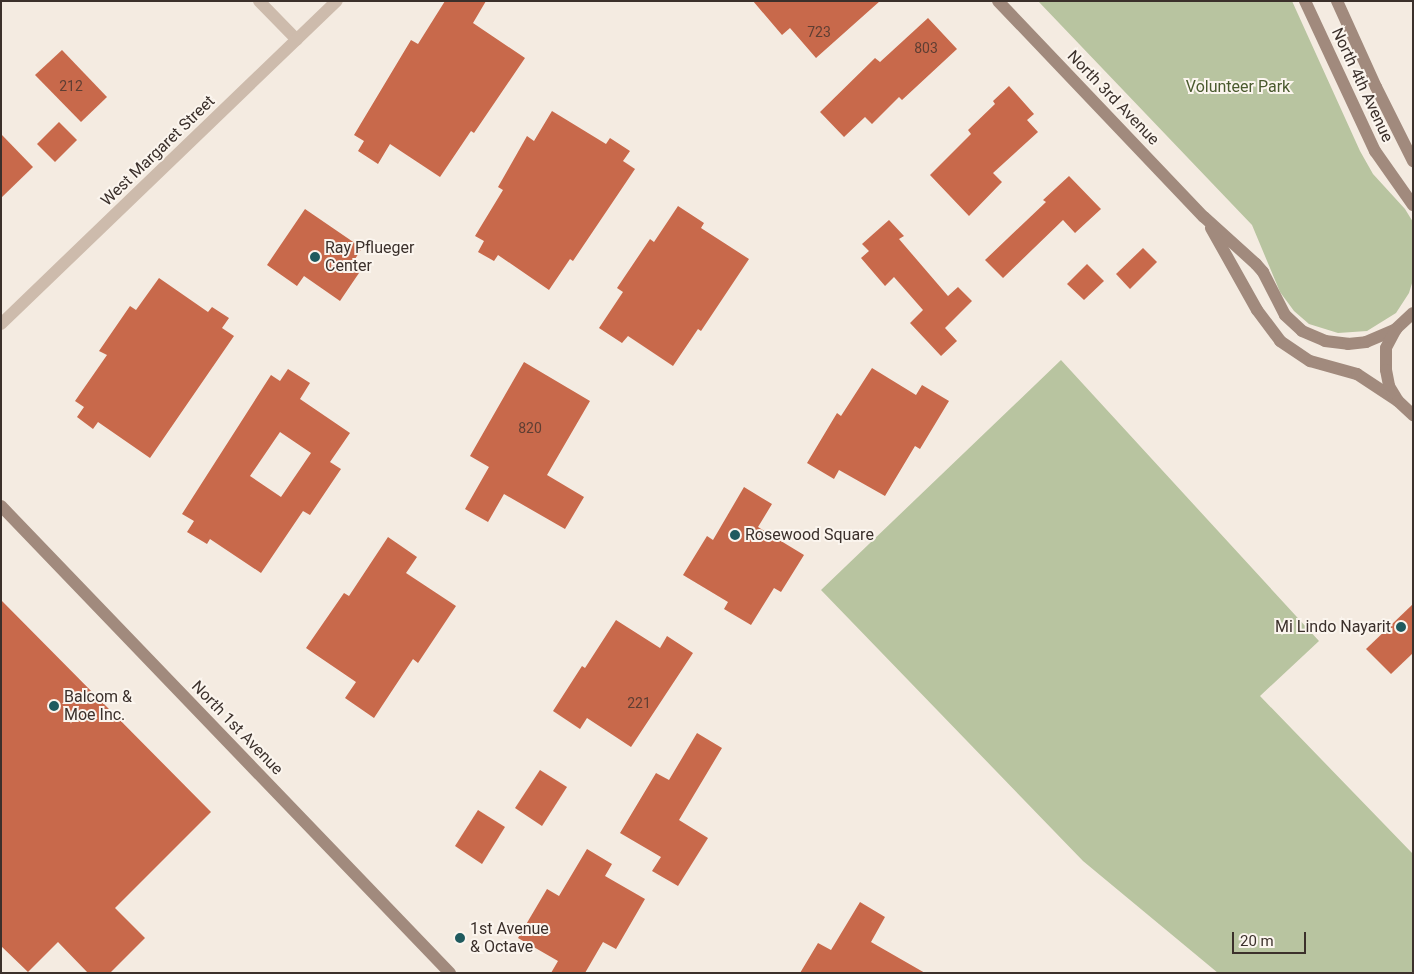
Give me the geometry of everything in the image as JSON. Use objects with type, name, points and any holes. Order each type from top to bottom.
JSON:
[{"type":"street","points":[[259,1],[296,40]]},
{"type":"street","name":"West Margaret Street","points":[[1,324],[337,1]]},
{"type":"street","name":"North 3rd Avenue","points":[[998,1],[1204,217],[1260,268],[1285,315],[1302,331],[1325,341],[1348,344],[1366,342],[1399,326]]},
{"type":"street","name":"North 4th Avenue","points":[[1305,1],[1375,151],[1413,205]]},
{"type":"street","name":"North 4th Avenue","points":[[1338,1],[1376,87],[1413,161]]},
{"type":"street","name":"North 3rd Avenue","points":[[1204,217],[1257,310],[1280,341],[1310,360],[1357,374],[1398,401]]},
{"type":"street","points":[[1411,415],[1398,401],[1390,386],[1386,370],[1386,348],[1413,302]]},
{"type":"street","points":[[1399,326],[1413,313]]},
{"type":"street","name":"North 1st Avenue","points":[[1,506],[450,973]]},
{"type":"green space","name":"Volunteer Park","points":[[1038,1],[1292,1],[1360,151],[1373,174],[1405,209],[1413,222],[1413,280],[1409,293],[1396,313],[1367,331],[1338,333],[1309,324],[1294,311],[1280,292],[1252,225]]},
{"type":"green space","points":[[1061,360],[1319,641],[1260,696],[1413,854],[1413,973],[1218,973],[1083,861],[821,590]]},
{"type":"building","points":[[445,1],[486,1],[473,23],[525,58],[474,133],[471,131],[440,177],[390,144],[378,164],[358,151],[364,141],[354,135],[411,40],[418,44]]},
{"type":"building","points":[[753,1],[880,1],[816,58],[790,28],[782,35]]},
{"type":"building","points":[[928,18],[957,49],[902,100],[899,97],[872,124],[865,117],[844,137],[820,112],[875,58],[880,62]]},
{"type":"building","points":[[62,50],[107,97],[81,122],[35,75]]},
{"type":"building","points":[[1009,86],[1034,114],[1027,120],[1038,132],[993,173],[1002,182],[969,216],[930,175],[971,134],[968,130],[995,104],[993,101]]},
{"type":"building","points":[[552,111],[606,144],[610,138],[630,151],[623,161],[635,169],[573,261],[570,259],[549,290],[498,255],[494,261],[478,252],[484,241],[475,236],[503,190],[498,187],[527,136],[534,141]]},
{"type":"building","points":[[59,122],[77,140],[55,162],[37,144]]},
{"type":"building","points":[[1,134],[33,167],[1,198]]},
{"type":"building","points":[[1069,176],[1101,209],[1075,233],[1063,220],[1003,278],[985,260],[1046,202],[1043,200]]},
{"type":"building","points":[[678,206],[704,223],[701,228],[749,259],[701,331],[698,329],[673,366],[628,336],[622,343],[599,328],[623,292],[617,288],[650,239],[654,242]]},
{"type":"building","name":"Ray Pflueger Center","points":[[305,209],[362,248],[350,267],[359,273],[340,301],[304,276],[297,286],[267,265]]},
{"type":"building","points":[[889,220],[904,236],[899,239],[948,296],[958,287],[972,301],[945,328],[957,341],[941,356],[910,323],[923,310],[894,277],[885,286],[861,258],[869,251],[862,244]]},
{"type":"building","points":[[1143,248],[1157,262],[1130,289],[1116,274]]},
{"type":"building","points":[[1087,264],[1104,281],[1084,300],[1067,284]]},
{"type":"building","points":[[159,278],[208,312],[212,307],[229,318],[222,328],[234,336],[150,458],[98,422],[93,429],[77,417],[84,407],[75,401],[107,355],[99,351],[130,306],[136,310]]},
{"type":"building","points":[[524,362],[590,401],[547,475],[584,497],[565,529],[504,494],[488,522],[465,509],[489,467],[470,456]]},
{"type":"building","points":[[872,368],[916,395],[922,385],[949,401],[920,449],[915,446],[885,496],[839,470],[834,479],[807,463],[837,413],[841,416]]},
{"type":"building","points":[[288,369],[310,383],[300,399],[350,433],[330,462],[341,469],[310,515],[303,511],[261,573],[210,539],[207,544],[187,532],[194,521],[182,514],[271,375],[280,381]],"holes":[[[280,432],[311,453],[281,497],[250,476]]]},
{"type":"building","points":[[744,487],[772,504],[758,527],[804,555],[781,592],[774,588],[751,625],[724,609],[728,602],[683,575],[707,536],[713,540]]},
{"type":"building","points":[[388,537],[417,557],[406,573],[456,606],[418,663],[413,659],[374,718],[345,698],[356,682],[306,648],[344,593],[349,596]]},
{"type":"building","name":"Balcom & Moe Inc.","points":[[1,600],[211,812],[115,908],[145,938],[110,973],[88,973],[58,942],[28,972],[1,946]]},
{"type":"building","name":"Mi Lindo Nayarit","points":[[1413,604],[1413,653],[1391,674],[1366,649]]},
{"type":"building","points":[[616,620],[660,648],[667,636],[693,653],[631,747],[587,718],[580,729],[553,711],[582,666],[585,668]]},
{"type":"building","points":[[697,733],[722,748],[679,820],[708,838],[678,886],[652,871],[661,857],[620,833],[656,773],[669,780]]},
{"type":"building","points":[[540,770],[567,787],[542,826],[515,808]]},
{"type":"building","points":[[478,810],[505,827],[482,864],[455,846]]},
{"type":"building","points":[[587,849],[612,864],[605,876],[645,899],[616,949],[603,942],[585,973],[551,973],[558,961],[518,938],[547,889],[559,896]]},
{"type":"building","points":[[860,902],[885,917],[871,942],[925,973],[800,973],[818,943],[831,950]]},
{"type":"place","name":"Ray Pflueger Center","points":[[315,257]]},
{"type":"place","name":"Rosewood Square","points":[[735,535]]},
{"type":"place","name":"Mi Lindo Nayarit","points":[[1401,627]]},
{"type":"place","name":"Balcom & Moe Inc.","points":[[54,706]]},
{"type":"place","name":"1st Avenue & Octave","points":[[460,938]]}]
